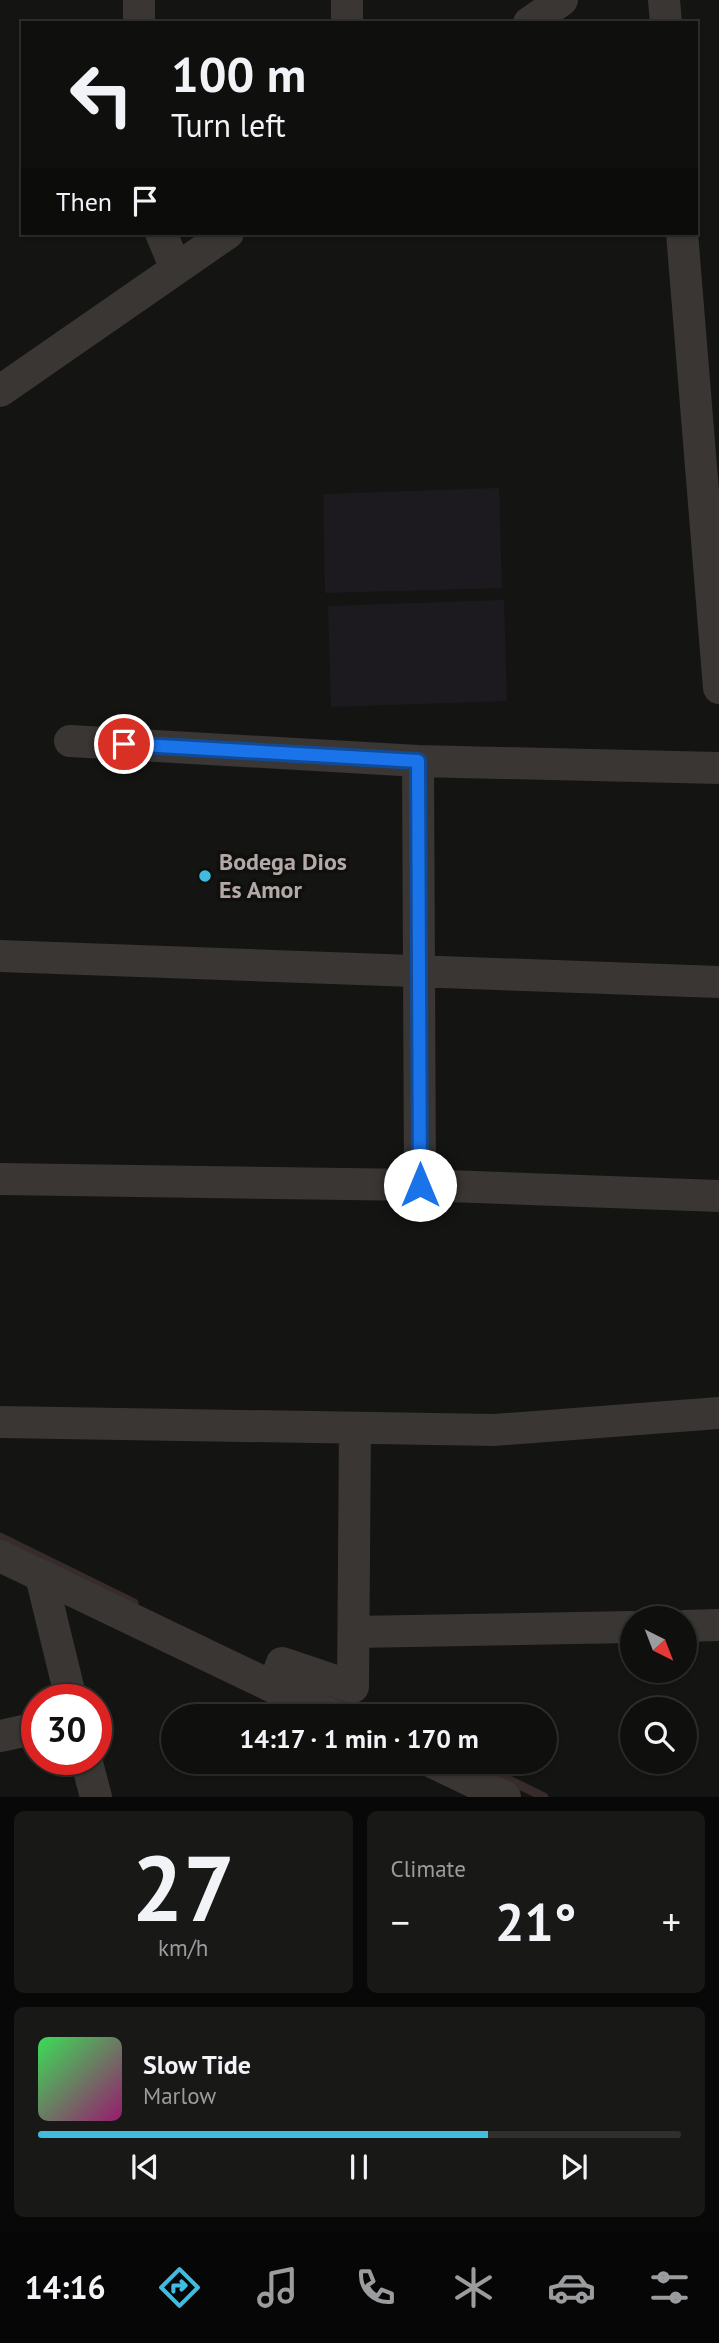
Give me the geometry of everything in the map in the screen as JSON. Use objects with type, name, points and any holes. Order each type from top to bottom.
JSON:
[{"type":"street","points":[[139,0],[139,21]]},
{"type":"street","points":[[347,0],[347,21]]},
{"type":"street","points":[[532,21],[562,0]]},
{"type":"street","points":[[664,0],[666,21]]},
{"type":"street","points":[[162,235],[176,269]]},
{"type":"street","points":[[0,391],[225,235]]},
{"type":"street","points":[[682,235],[719,688]]},
{"type":"street","points":[[70,741],[418,761],[719,768]]},
{"type":"street","points":[[418,761],[420,1185]]},
{"type":"street","points":[[0,956],[719,982]]},
{"type":"street","points":[[0,1179],[420,1185],[719,1196]]},
{"type":"street","points":[[0,1422],[494,1430],[719,1413]]},
{"type":"street","points":[[273,1687],[282,1662],[353,1687],[355,1428]]},
{"type":"street","points":[[0,1556],[309,1704]]},
{"type":"street","points":[[41,1576],[67,1684]]},
{"type":"street","points":[[697,1626],[719,1625]]},
{"type":"street","points":[[354,1632],[620,1627]]},
{"type":"street","points":[[0,1736],[21,1731]]},
{"type":"street","points":[[457,1774],[505,1797]]},
{"type":"street","points":[[90,1775],[96,1797]]},
{"type":"shaded area","points":[[499,488],[502,588],[325,593],[323,494]]},
{"type":"shaded area","points":[[504,600],[507,701],[331,707],[328,606]]},
{"type":"waterway","points":[[0,1537],[134,1603]]},
{"type":"waterway","points":[[335,1700],[344,1704]]},
{"type":"waterway","points":[[497,1774],[544,1797]]},
{"type":"place","name":"Bodega Dios Es Amor","points":[[205,876]]},
{"type":"route","points":[[124,744],[418,761],[420,1185]]}]
